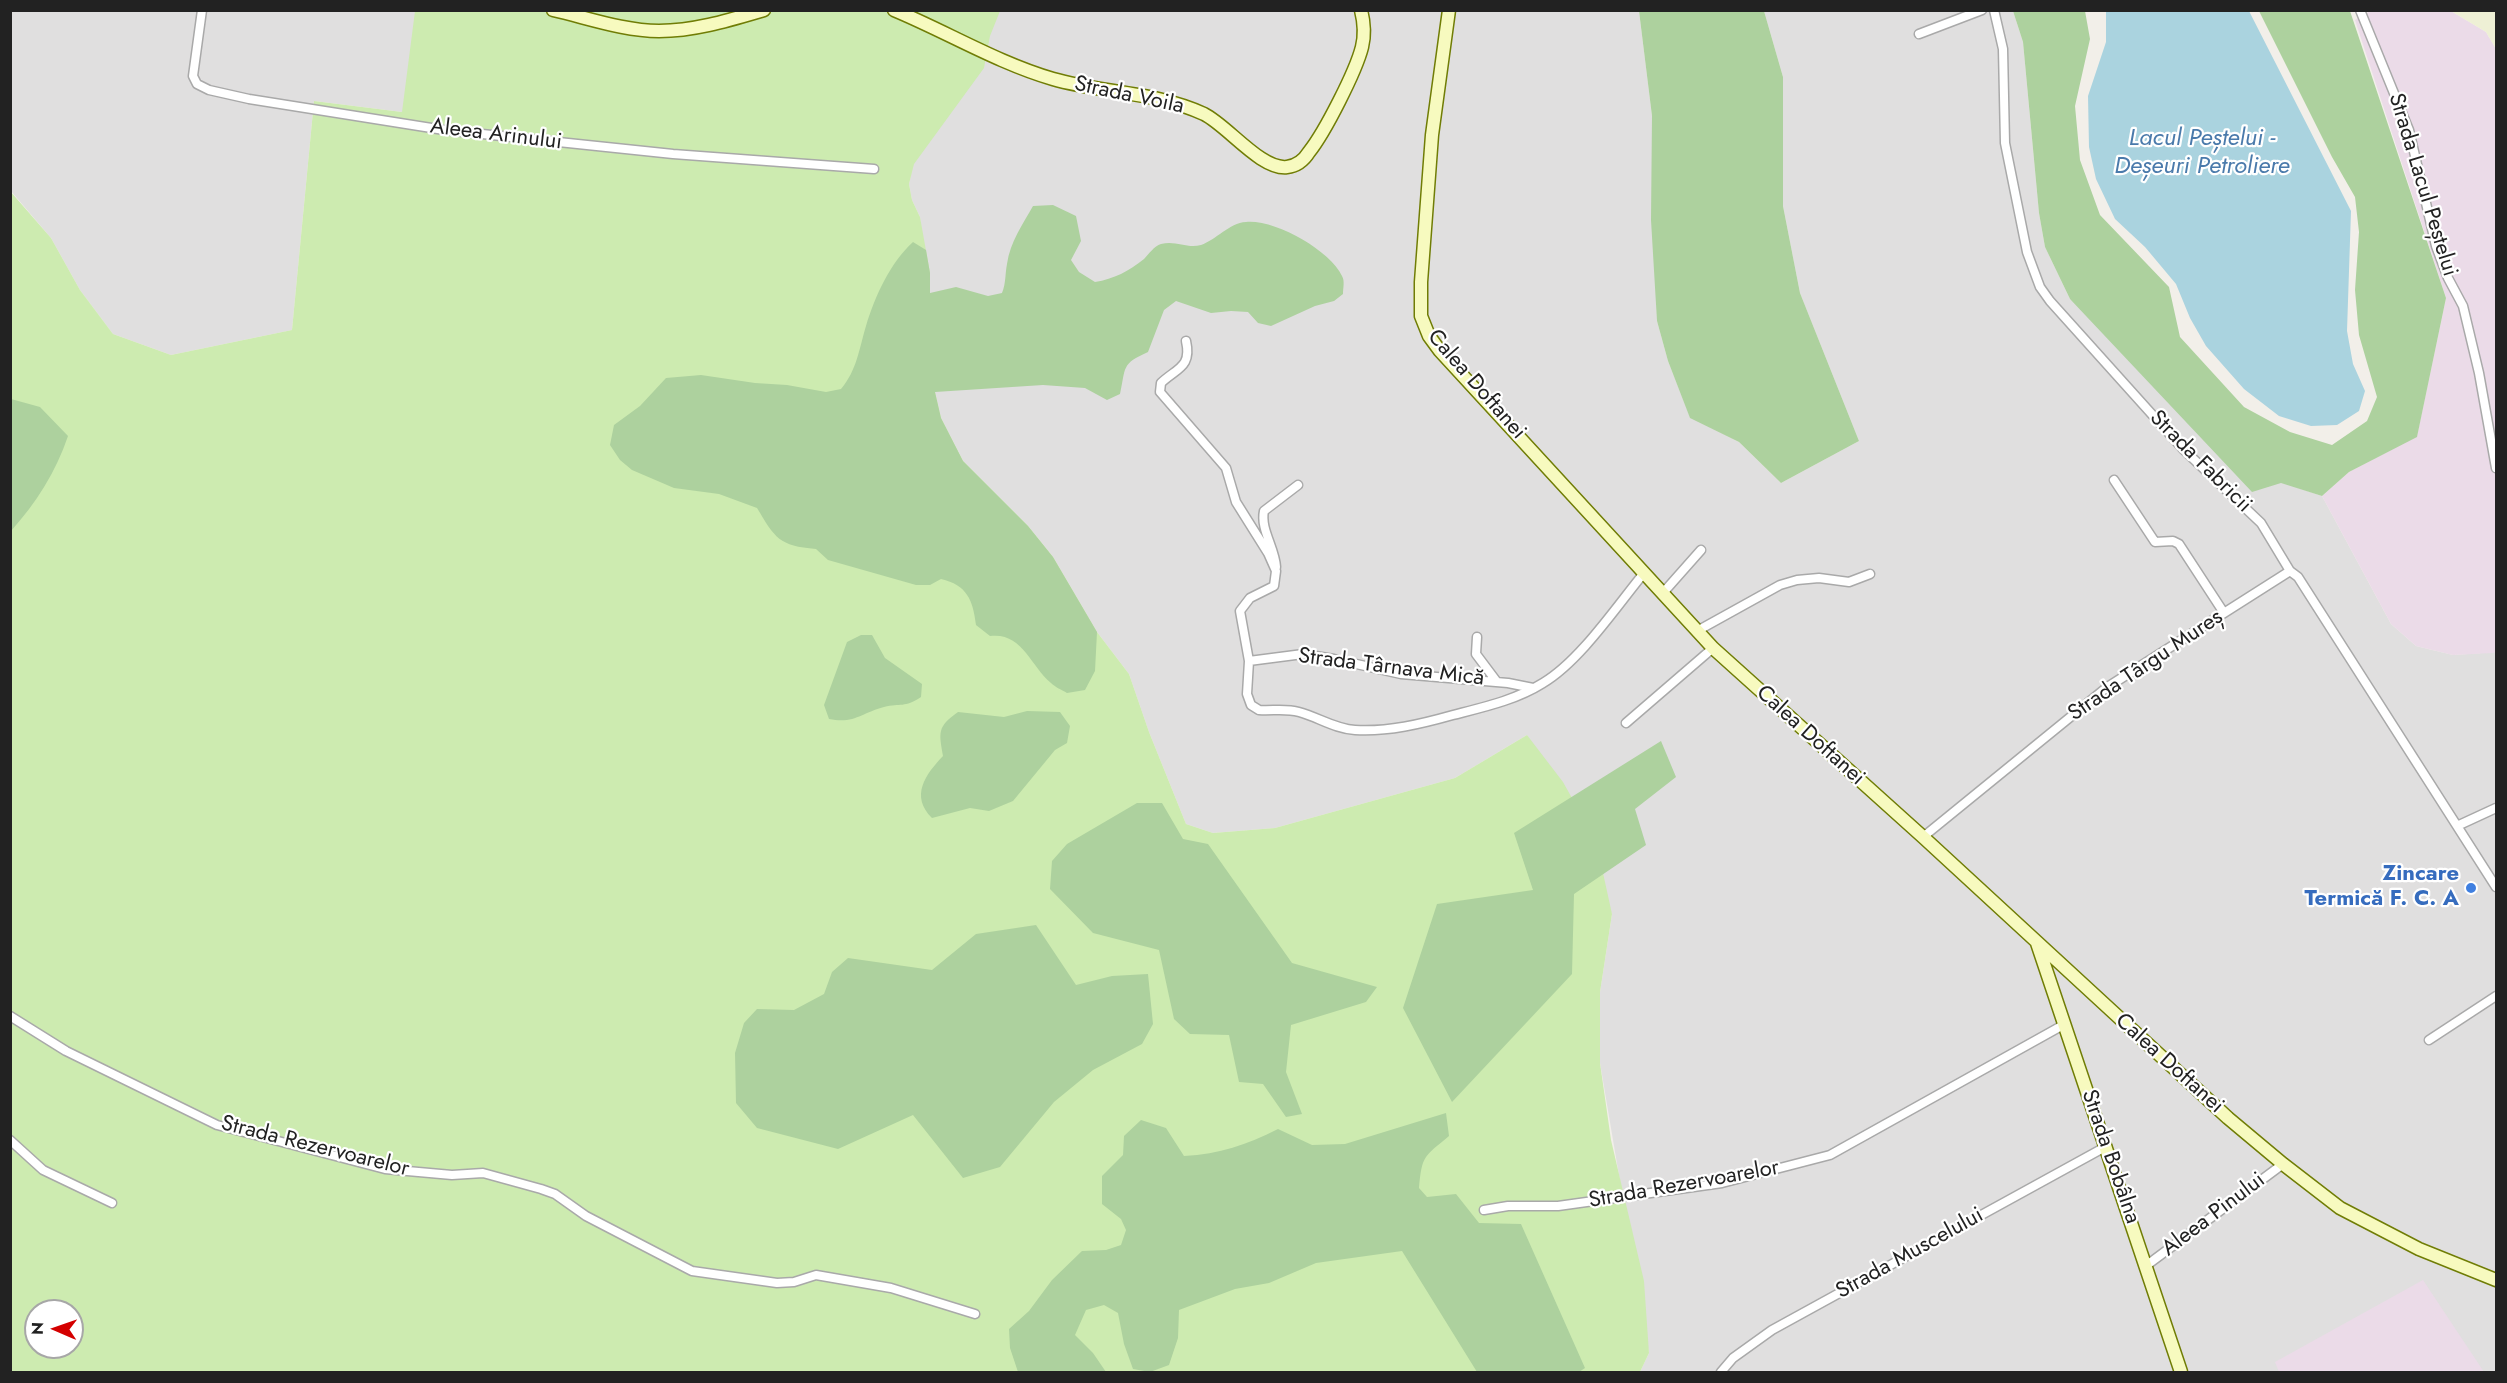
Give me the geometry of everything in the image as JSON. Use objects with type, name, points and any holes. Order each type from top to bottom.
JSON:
[{"type":"main road","points":[[554,10],[630,28],[661,31],[710,25],[764,10]]},
{"type":"main road","name":"Strada Voila","points":[[894,10],[1051,78],[1165,102],[1204,115],[1262,159],[1278,167],[1286,167],[1295,165],[1309,152],[1351,75],[1362,46],[1364,33],[1361,10]]},
{"type":"main road","name":"Calea Doftanei","points":[[1449,10],[1432,135],[1420,303],[1425,327],[1440,351],[1713,648],[1923,837],[2228,1118],[2340,1208],[2420,1249],[2496,1280]]},
{"type":"main road","name":"Strada Bobâlna","points":[[2036,942],[2107,1146],[2181,1372]]},
{"type":"street","name":"Aleea Arinului","points":[[202,10],[193,76],[197,84],[209,90],[249,99],[444,130],[674,154],[874,170]]},
{"type":"street","points":[[1919,34],[1982,10]]},
{"type":"street","name":"Strada Fabricii","points":[[1994,10],[2003,49],[2005,143],[2026,252],[2040,287],[2064,317],[2184,450],[2260,523],[2290,572],[2298,577],[2496,887]]},
{"type":"street","name":"Strada Lacul Peștelui","points":[[2360,10],[2409,130],[2436,246],[2448,278],[2463,306],[2479,372],[2496,468]]},
{"type":"street","points":[[1186,341],[1189,351],[1186,364],[1161,383],[1160,392],[1227,468],[1236,502],[1268,553],[1276,571]]},
{"type":"street","points":[[2114,480],[2155,542],[2173,541],[2179,544],[2224,613]]},
{"type":"street","points":[[1298,485],[1264,512],[1262,520],[1275,555],[1274,586],[1250,598],[1240,611],[1249,661],[1247,694],[1251,705],[1259,710],[1296,711],[1351,730],[1381,730],[1413,725],[1502,701],[1549,679],[1567,663],[1592,637],[1644,573]]},
{"type":"street","points":[[1662,594],[1701,550]]},
{"type":"street","name":"Strada Târgu Mureș","points":[[1923,837],[2106,687],[2290,572]]},
{"type":"street","points":[[1697,631],[1780,585],[1797,580],[1819,578],[1849,582],[1870,574]]},
{"type":"street","points":[[1477,637],[1476,654],[1497,682]]},
{"type":"street","points":[[1626,723],[1713,648]]},
{"type":"street","name":"Strada Târnava Mică","points":[[1249,661],[1303,654],[1401,674],[1497,682],[1533,688]]},
{"type":"street","points":[[2457,826],[2496,808]]},
{"type":"street","points":[[2429,1040],[2496,996]]},
{"type":"street","name":"Strada Rezervoarelor","points":[[10,1016],[66,1051],[217,1125],[386,1169],[452,1175],[483,1173],[541,1189],[555,1194],[586,1216],[692,1271],[777,1283],[794,1282],[816,1275],[891,1288],[975,1314]]},
{"type":"street","name":"Strada Rezervoarelor","points":[[1484,1210],[1508,1206],[1558,1206],[1722,1183],[1751,1178],[1830,1155],[2065,1024]]},
{"type":"street","points":[[10,1140],[43,1170],[112,1203]]},
{"type":"street","name":"Strada Muscelului","points":[[1721,1372],[1733,1358],[1772,1330],[2107,1146]]},
{"type":"street","name":"Aleea Pinului","points":[[2146,1265],[2283,1164]]},
{"type":"shaded area","points":[[11,11],[1639,11],[1652,116],[1657,321],[1668,361],[1690,417],[1739,442],[1781,483],[1859,441],[1800,293],[1783,206],[1783,77],[1764,11],[2013,11],[2023,42],[2039,213],[2045,247],[2070,299],[2281,482],[2322,496],[2391,624],[2416,646],[2453,655],[2496,652],[2496,1372],[1640,1372],[1649,1353],[1600,1063],[1600,992],[1612,914],[1527,735],[1455,778],[1275,828],[1213,833],[1186,824],[1149,732],[1129,674],[1097,632],[1053,557],[1028,526],[963,461],[941,418],[929,367],[920,217],[912,200],[909,184],[913,164],[314,101],[292,330],[171,355],[113,334],[80,290],[51,238],[11,191]]},
{"type":"shaded area","points":[[2370,11],[2451,11],[2486,32],[2496,49],[2496,652],[2492,653],[2453,655],[2416,646],[2391,624],[2322,496],[2349,472],[2417,436],[2446,298],[2355,20]]},
{"type":"shaded area","points":[[2423,1280],[2484,1372],[2279,1372],[2275,1362]]},
{"type":"green space","points":[[415,11],[1000,11],[990,36],[984,68],[914,164],[909,184],[912,200],[920,217],[930,273],[929,367],[941,418],[963,461],[1028,526],[1053,557],[1097,632],[1129,674],[1149,732],[1186,824],[1213,833],[1275,828],[1455,778],[1527,735],[1563,782],[1596,841],[1612,914],[1600,992],[1600,1063],[1611,1140],[1644,1281],[1649,1353],[1640,1372],[11,1372],[10,191],[51,238],[80,290],[113,334],[171,355],[292,330],[314,101],[402,112]]},
{"type":"green space","points":[[1639,11],[1764,11],[1783,77],[1783,206],[1800,293],[1859,441],[1781,483],[1739,442],[1690,418],[1668,361],[1657,321],[1651,220],[1652,116]]},
{"type":"green space","points":[[2013,11],[2085,11],[2090,39],[2075,106],[2080,160],[2100,215],[2169,287],[2180,337],[2244,407],[2290,432],[2332,445],[2367,421],[2377,397],[2359,335],[2355,290],[2359,232],[2355,197],[2332,157],[2259,11],[2350,11],[2446,298],[2417,437],[2349,472],[2322,496],[2281,483],[2252,492],[2070,299],[2045,247],[2039,213],[2023,42]]},
{"type":"green space","points":[[2451,11],[2496,11],[2496,49],[2486,32]]},
{"type":"green space","points":[[1053,205],[1076,216],[1081,241],[1071,260],[1079,272],[1095,282],[1127,271],[1161,244],[1201,245],[1234,225],[1258,222],[1286,231],[1314,247],[1336,266],[1344,282],[1343,294],[1334,301],[1315,306],[1271,326],[1258,323],[1248,312],[1211,313],[1176,301],[1164,310],[1148,352],[1133,360],[1126,367],[1120,394],[1107,400],[1085,388],[1043,385],[935,392],[941,418],[963,461],[1028,526],[1053,557],[1097,632],[1095,671],[1085,690],[1067,693],[1044,676],[1018,644],[1001,636],[990,636],[976,625],[970,601],[957,585],[941,579],[930,585],[916,585],[828,560],[816,549],[794,546],[779,539],[757,508],[719,494],[674,488],[632,470],[620,460],[610,445],[614,425],[640,406],[666,378],[701,375],[826,392],[841,389],[854,367],[879,292],[890,270],[913,242],[926,250],[930,273],[930,293],[956,287],[988,296],[1002,293],[1011,248],[1033,206]]},
{"type":"green space","points":[[11,399],[40,407],[68,436],[58,462],[44,487],[11,531]]},
{"type":"green space","points":[[861,635],[872,635],[885,658],[922,684],[921,697],[910,703],[876,709],[852,719],[829,719],[824,705],[847,642]]},
{"type":"green space","points":[[1027,711],[1060,712],[1070,726],[1067,743],[1055,750],[1013,801],[989,811],[970,808],[932,818],[925,810],[921,794],[926,778],[943,756],[940,735],[946,722],[958,712],[1004,717]]},
{"type":"green space","points":[[1661,741],[1676,777],[1635,809],[1646,845],[1574,894],[1572,974],[1452,1102],[1403,1008],[1437,904],[1533,890],[1514,833]]},
{"type":"green space","points":[[1137,803],[1162,803],[1183,839],[1208,844],[1292,963],[1377,987],[1366,1002],[1291,1025],[1286,1072],[1302,1114],[1286,1117],[1263,1084],[1239,1082],[1229,1035],[1190,1034],[1174,1019],[1159,950],[1093,933],[1050,889],[1052,861],[1067,844]]},
{"type":"green space","points":[[1036,925],[1076,985],[1112,976],[1148,974],[1153,1024],[1142,1044],[1093,1070],[1054,1102],[1000,1167],[963,1178],[913,1115],[838,1149],[757,1128],[736,1103],[735,1053],[744,1023],[757,1009],[794,1010],[824,994],[832,972],[848,958],[932,970],[976,934]]},
{"type":"green space","points":[[1446,1113],[1449,1136],[1434,1148],[1423,1163],[1419,1188],[1427,1197],[1456,1194],[1479,1223],[1521,1224],[1585,1368],[1579,1372],[1477,1372],[1402,1251],[1316,1263],[1269,1283],[1235,1289],[1179,1310],[1178,1338],[1169,1365],[1150,1372],[1133,1369],[1124,1344],[1118,1313],[1104,1305],[1086,1310],[1075,1335],[1093,1353],[1106,1372],[1018,1372],[1010,1348],[1009,1329],[1029,1311],[1052,1280],[1082,1251],[1106,1250],[1121,1245],[1126,1230],[1121,1219],[1102,1204],[1102,1176],[1123,1155],[1124,1136],[1141,1120],[1166,1128],[1184,1156],[1232,1148],[1278,1129],[1312,1145],[1345,1144]]},
{"type":"water","name":"Lacul Peștelui - Deșeuri Petroliere","points":[[2106,11],[2249,11],[2351,211],[2347,331],[2353,364],[2365,391],[2359,411],[2337,425],[2311,426],[2279,416],[2244,389],[2206,346],[2190,318],[2176,284],[2145,247],[2115,219],[2096,179],[2089,147],[2088,96],[2106,42]]},
{"type":"place","name":"Zincare Termică F. C. A","points":[[2471,888]]}]
